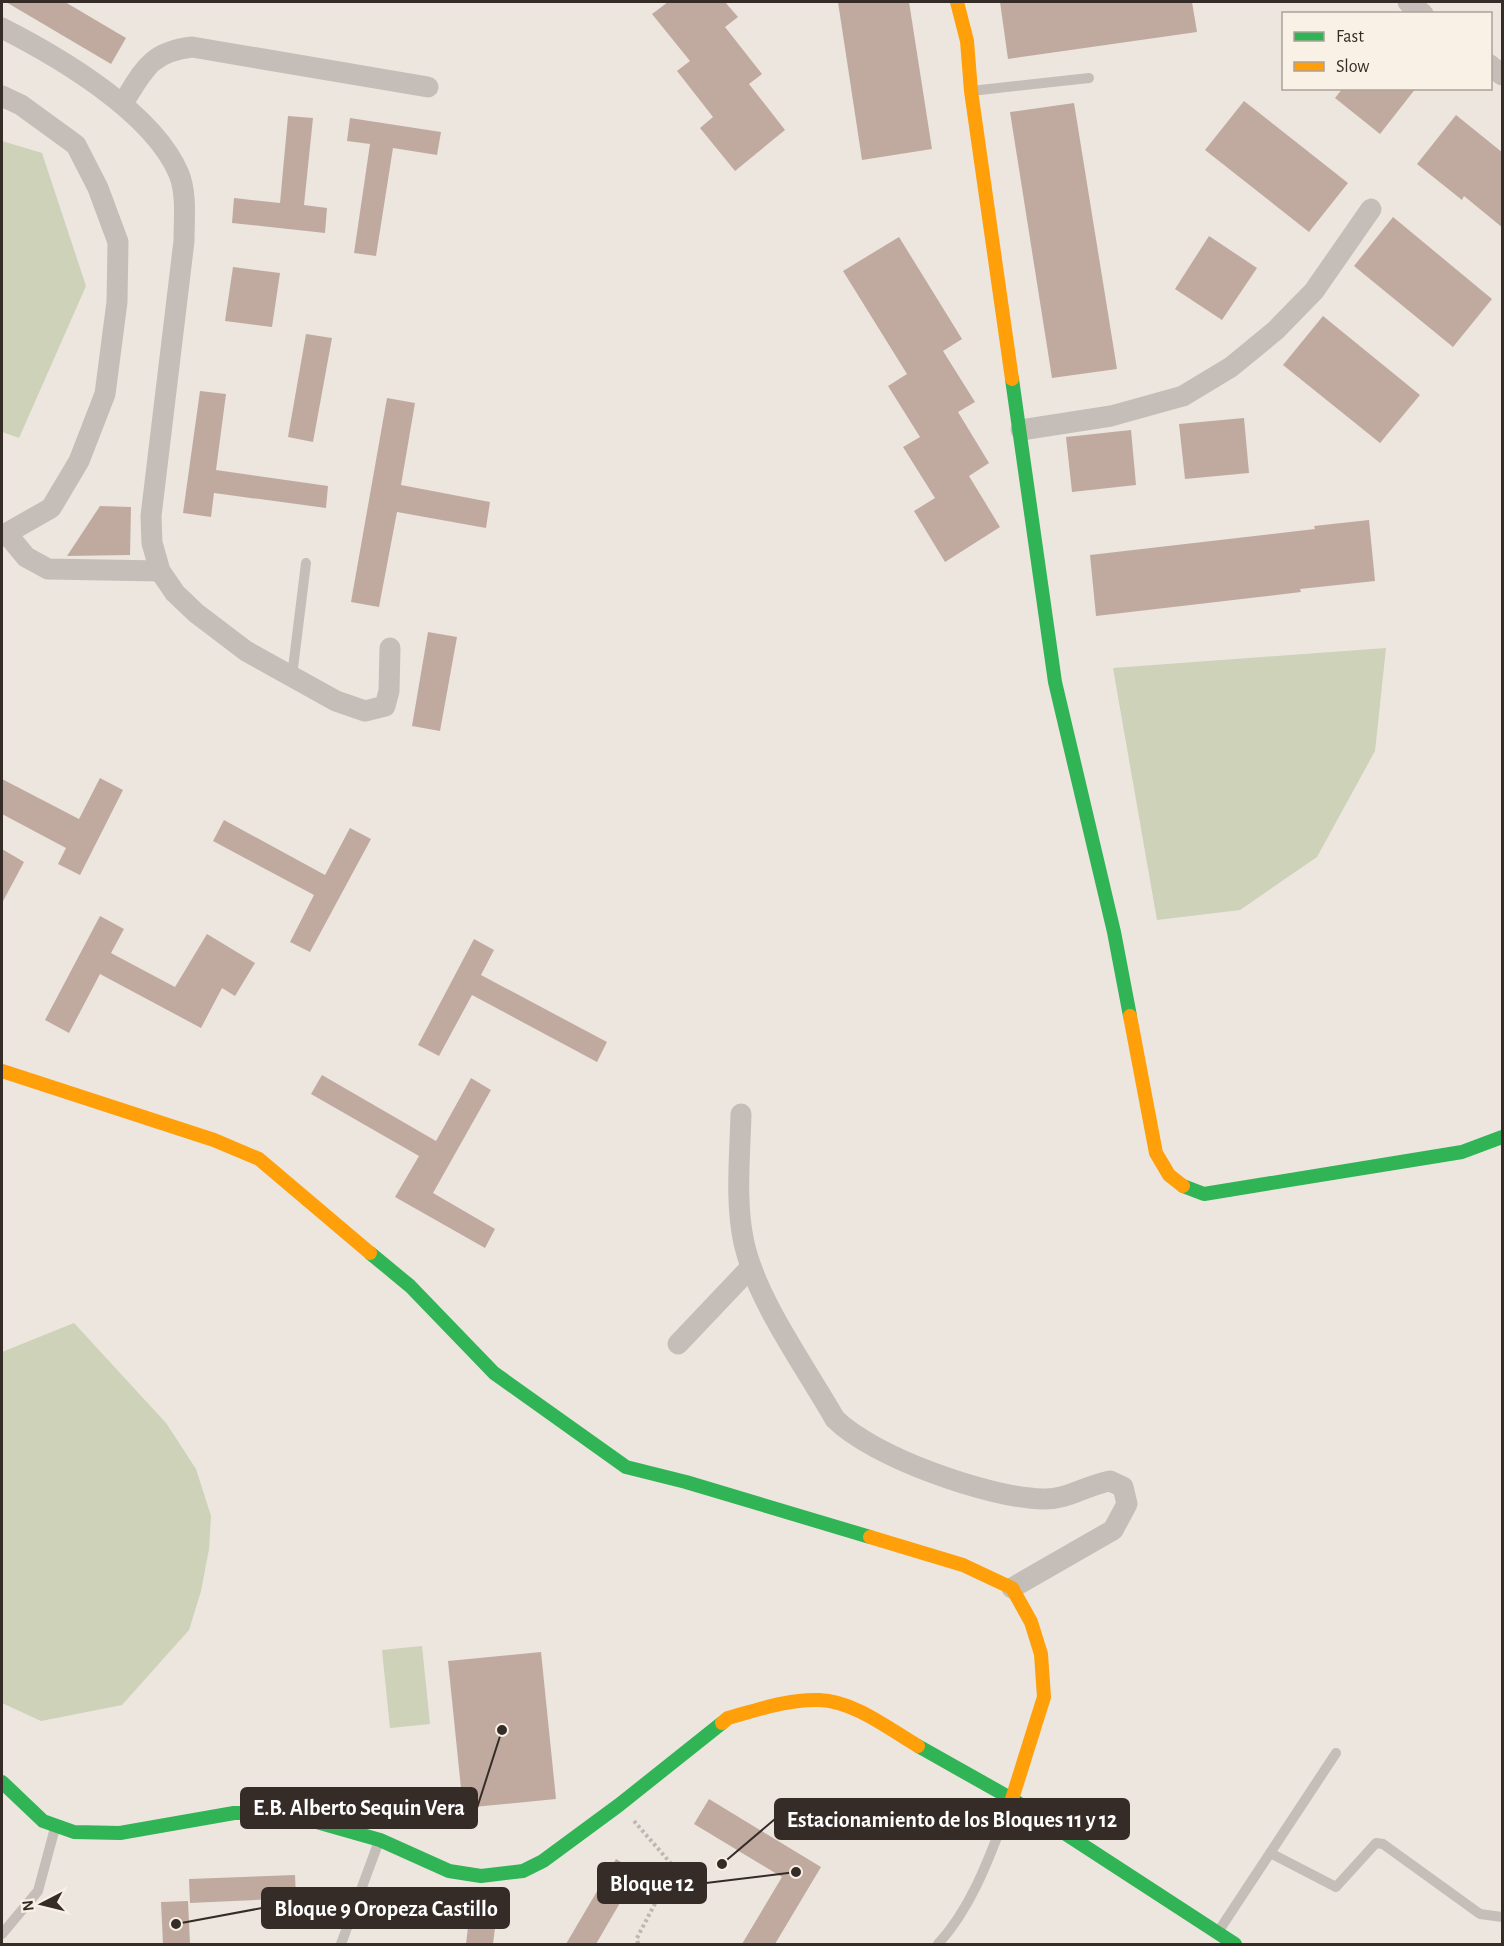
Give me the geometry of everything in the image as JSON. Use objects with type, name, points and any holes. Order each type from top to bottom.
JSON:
[{"type":"street","points":[[957,2],[967,41],[971,91],[1021,430],[1043,614],[1055,682],[1114,932],[1156,1153],[1162,1168],[1173,1181],[1187,1190],[1204,1194],[1462,1152],[1503,1137]]},
{"type":"street","points":[[1408,2],[1420,12]]},
{"type":"street","points":[[2,28],[27,40],[123,103],[154,136],[178,173],[184,198],[184,242],[152,516],[152,543],[160,571],[175,593],[196,613],[246,651],[336,700],[365,711],[385,706],[389,691],[390,648]]},
{"type":"street","points":[[123,103],[155,59],[169,50],[192,47],[428,87]]},
{"type":"street","points":[[2,96],[21,105],[76,145],[98,188],[118,242],[117,302],[105,394],[79,461],[51,508],[4,535],[26,557],[48,569],[160,571]]},
{"type":"street","points":[[1021,430],[1111,416],[1184,396],[1231,367],[1276,330],[1314,291],[1371,209]]},
{"type":"street","points":[[2,1071],[214,1140],[259,1159],[410,1286],[494,1373],[626,1467],[686,1482],[963,1564],[1012,1588],[1031,1622],[1041,1654],[1044,1697],[1012,1799]]},
{"type":"street","points":[[741,1114],[740,1192],[744,1241],[751,1268],[763,1294],[835,1419],[850,1434],[921,1468],[1006,1495],[1046,1499],[1073,1494],[1110,1481],[1123,1487],[1127,1504],[1113,1530],[1012,1588]]},
{"type":"street","points":[[678,1344],[751,1268]]},
{"type":"street","points":[[2,1782],[43,1821],[74,1832],[120,1833],[234,1813],[285,1813],[380,1840],[449,1871],[481,1876],[523,1870],[543,1861],[619,1805],[728,1718],[776,1705],[819,1700],[849,1707],[1012,1799],[1235,1944]]},
{"type":"lane","points":[[971,91],[1089,78]]},
{"type":"lane","points":[[292,676],[306,563]]},
{"type":"lane","points":[[1218,1932],[1336,1753]]},
{"type":"lane","points":[[938,1944],[948,1934],[981,1876],[1012,1799]]},
{"type":"lane","points":[[2,1934],[38,1891],[56,1825]]},
{"type":"lane","points":[[341,1944],[380,1840]]},
{"type":"lane","points":[[1270,1854],[1336,1887],[1376,1843],[1383,1844],[1480,1914],[1503,1917]]},
{"type":"path","points":[[619,1805],[674,1867],[637,1938],[638,1944]]},
{"type":"green space","points":[[2,141],[42,153],[86,286],[19,438],[2,432]]},
{"type":"green space","points":[[1386,648],[1375,751],[1317,857],[1240,910],[1157,920],[1113,668]]},
{"type":"green space","points":[[74,1323],[166,1423],[196,1469],[211,1516],[209,1549],[201,1591],[189,1630],[122,1705],[41,1721],[2,1703],[2,1352]]},
{"type":"green space","points":[[422,1646],[430,1724],[390,1728],[382,1650]]},
{"type":"building","points":[[6,2],[65,2],[126,38],[111,64]]},
{"type":"building","points":[[668,2],[725,2],[738,17],[725,27],[762,74],[749,84],[785,130],[735,171],[700,128],[713,117],[677,71],[690,61],[652,14]]},
{"type":"building","points":[[838,2],[909,2],[932,149],[862,160]]},
{"type":"building","points":[[1000,2],[1192,2],[1197,32],[1008,59]]},
{"type":"building","points":[[1341,90],[1414,90],[1380,134],[1335,98]]},
{"type":"building","points":[[1244,101],[1348,183],[1309,232],[1205,150]]},
{"type":"building","points":[[1074,103],[1117,369],[1052,378],[1010,112]]},
{"type":"building","points":[[1456,115],[1503,153],[1503,228],[1464,196],[1462,200],[1417,164]]},
{"type":"building","points":[[288,116],[313,118],[304,205],[327,208],[325,233],[232,223],[234,198],[280,203]]},
{"type":"building","points":[[350,118],[441,132],[437,155],[393,148],[376,256],[354,253],[370,144],[347,141]]},
{"type":"building","points":[[1393,217],[1492,299],[1453,347],[1354,266]]},
{"type":"building","points":[[1209,236],[1257,268],[1222,320],[1175,289]]},
{"type":"building","points":[[899,237],[962,339],[943,351],[975,402],[958,412],[989,463],[969,476],[1000,527],[945,562],[914,511],[935,498],[903,447],[920,437],[888,386],[907,374],[843,271]]},
{"type":"building","points":[[233,267],[280,273],[272,327],[225,321]]},
{"type":"building","points":[[1323,316],[1420,395],[1380,443],[1283,365]]},
{"type":"building","points":[[306,334],[332,338],[313,442],[288,437]]},
{"type":"building","points":[[200,391],[226,394],[216,470],[328,486],[326,508],[214,493],[211,517],[183,513]]},
{"type":"building","points":[[387,398],[415,403],[401,485],[490,502],[486,528],[397,512],[379,607],[351,602]]},
{"type":"building","points":[[1244,418],[1249,473],[1185,479],[1179,424]]},
{"type":"building","points":[[1131,430],[1136,485],[1072,492],[1066,437]]},
{"type":"building","points":[[100,506],[131,507],[130,555],[67,556]]},
{"type":"building","points":[[1369,520],[1375,581],[1096,616],[1090,555],[1315,529],[1314,526]]},
{"type":"building","points":[[428,632],[457,637],[440,731],[412,726]]},
{"type":"building","points":[[100,778],[123,790],[80,875],[58,864],[66,848],[2,814],[2,779],[79,819]]},
{"type":"building","points":[[224,820],[325,875],[350,828],[371,839],[310,952],[290,942],[314,895],[213,841]]},
{"type":"building","points":[[2,849],[24,862],[2,903]]},
{"type":"building","points":[[100,916],[124,929],[111,953],[175,987],[207,934],[255,963],[235,996],[222,988],[201,1028],[100,974],[69,1033],[45,1020]]},
{"type":"building","points":[[474,939],[494,950],[481,975],[607,1042],[597,1062],[472,995],[439,1056],[418,1045]]},
{"type":"building","points":[[322,1075],[436,1141],[471,1078],[491,1090],[433,1193],[495,1229],[485,1248],[395,1197],[419,1156],[311,1094]]},
{"type":"building","points":[[541,1652],[556,1799],[463,1808],[448,1661]]},
{"type":"building","points":[[709,1799],[821,1867],[775,1944],[742,1944],[782,1877],[694,1824]]},
{"type":"building","points":[[616,1859],[638,1872],[596,1944],[566,1944]]},
{"type":"building","points":[[295,1875],[296,1898],[190,1903],[189,1879]]},
{"type":"building","points":[[472,1893],[499,1897],[493,1944],[466,1944]]},
{"type":"building","points":[[188,1901],[190,1944],[163,1944],[161,1902]]},
{"type":"traffic: fast","points":[[1012,379],[1055,682],[1114,932],[1130,1016]]},
{"type":"traffic: fast","points":[[1183,1186],[1204,1194],[1462,1152],[1502,1137]]},
{"type":"traffic: fast","points":[[370,1253],[410,1286],[494,1373],[626,1467],[686,1482],[870,1537]]},
{"type":"traffic: fast","points":[[2,1782],[43,1821],[74,1832],[120,1833],[234,1813],[285,1813],[380,1840],[449,1871],[481,1876],[523,1871],[543,1861],[619,1805],[722,1723]]},
{"type":"traffic: fast","points":[[918,1746],[1012,1799],[1235,1944]]},
{"type":"traffic: slow","points":[[957,2],[967,41],[971,91],[1012,379]]},
{"type":"traffic: slow","points":[[1130,1016],[1156,1153],[1169,1175],[1183,1186]]},
{"type":"traffic: slow","points":[[2,1071],[214,1140],[259,1159],[370,1253]]},
{"type":"traffic: slow","points":[[870,1537],[963,1565],[1012,1588],[1031,1622],[1041,1654],[1044,1697],[1012,1799]]},
{"type":"traffic: slow","points":[[722,1723],[728,1718],[773,1706],[796,1701],[819,1700],[845,1705],[858,1711],[918,1746]]},
{"type":"place","name":"E.B. Alberto Sequin Vera","points":[[502,1730]]},
{"type":"place","name":"Estacionamiento de los Bloques 11 y 12","points":[[722,1864]]},
{"type":"place","name":"Bloque 12","points":[[796,1872]]},
{"type":"place","name":"Bloque 9 Oropeza Castillo","points":[[176,1924]]}]
